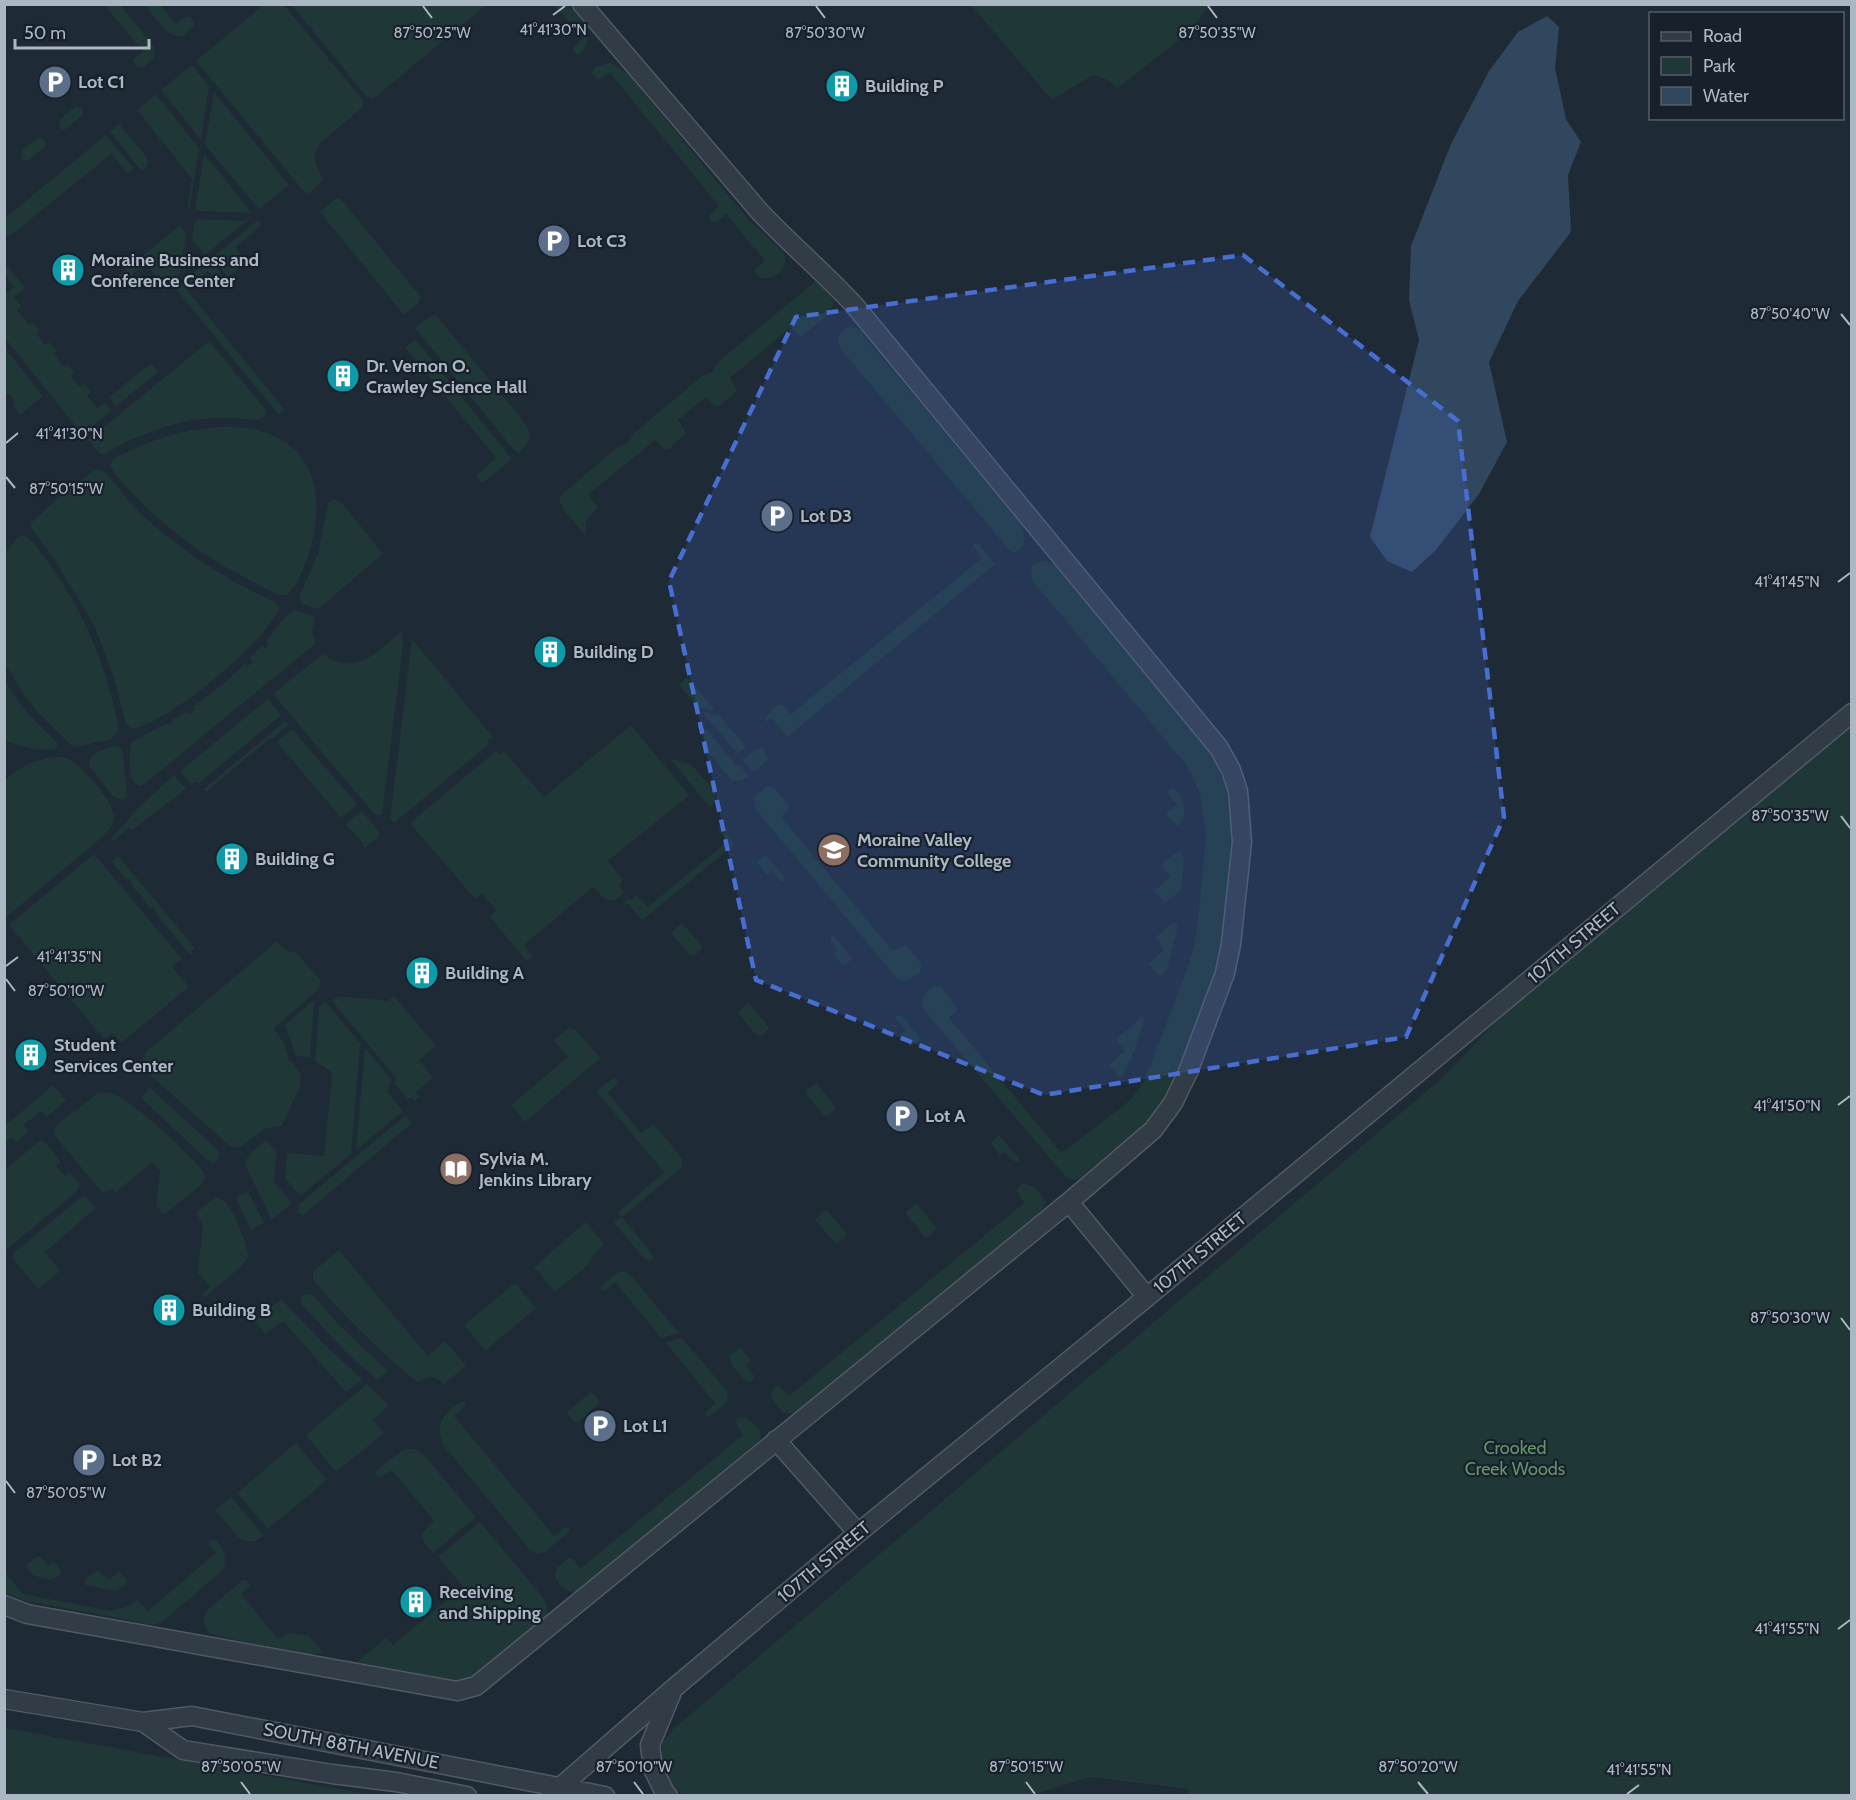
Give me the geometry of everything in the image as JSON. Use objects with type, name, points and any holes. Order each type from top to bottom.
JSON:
[{"type":"street","points":[[4,1605],[27,1614],[457,1691],[476,1686],[1069,1202],[1153,1130],[1173,1103],[1188,1072],[1212,1010],[1231,945],[1242,842],[1239,790],[1220,748],[855,306],[760,212],[582,4]]},
{"type":"street","name":"107TH STREET","points":[[555,1792],[858,1533],[1147,1297],[1851,713]]},
{"type":"street","points":[[1069,1202],[1147,1297]]},
{"type":"street","points":[[776,1440],[858,1533]]},
{"type":"street","points":[[668,1796],[654,1769],[650,1745],[674,1688]]},
{"type":"street","name":"SOUTH 88TH AVENUE","points":[[4,1699],[143,1722],[192,1716],[495,1773],[555,1792],[604,1796]]},
{"type":"street","name":"SOUTH 88TH AVENUE","points":[[143,1722],[183,1750],[396,1782],[467,1796]]},
{"type":"street","points":[[396,1782],[417,1796]]},
{"type":"highlighted area","points":[[1243,255],[1458,421],[1504,817],[1406,1037],[1044,1095],[756,980],[669,581],[796,317]]},
{"type":"green space","points":[[265,4],[284,5],[362,99],[363,107],[317,148],[315,162],[324,179],[307,195],[196,61]]},
{"type":"green space","points":[[104,5],[120,5],[155,48],[153,59],[143,68],[137,67],[134,59],[143,51]]},
{"type":"green space","points":[[145,5],[160,5],[176,24],[183,18],[190,17],[194,26],[182,36],[172,34],[161,25]]},
{"type":"green space","points":[[292,5],[486,5],[373,99],[366,96]]},
{"type":"green space","points":[[554,5],[568,5],[586,28],[587,42],[579,55],[573,50],[583,38]]},
{"type":"green space","points":[[971,5],[1210,5],[1190,31],[1118,88],[1106,79],[1093,75],[1052,100]]},
{"type":"green space","points":[[607,63],[613,64],[628,74],[748,219],[783,252],[785,265],[777,274],[770,278],[758,277],[754,270],[765,261],[726,214],[716,223],[710,221],[710,215],[719,206],[610,73],[598,80],[592,74],[594,68]]},
{"type":"green space","points":[[192,65],[209,86],[201,140],[161,90]]},
{"type":"green space","points":[[214,92],[289,185],[259,209],[205,145]]},
{"type":"green space","points":[[156,94],[199,148],[190,207],[187,209],[192,179],[137,110]]},
{"type":"green space","points":[[75,107],[82,108],[83,115],[66,129],[61,129],[60,119]]},
{"type":"green space","points":[[119,124],[146,156],[148,163],[144,171],[110,132]]},
{"type":"green space","points":[[106,135],[134,169],[128,174],[111,154],[9,237],[5,231],[5,218]]},
{"type":"green space","points":[[41,137],[46,142],[44,148],[29,160],[23,160],[22,150]]},
{"type":"green space","points":[[204,154],[252,213],[198,211],[195,208]]},
{"type":"green space","points":[[340,198],[421,297],[418,303],[404,315],[320,212],[334,200]]},
{"type":"green space","points":[[198,219],[246,221],[205,255],[192,239],[195,222]]},
{"type":"green space","points":[[258,220],[262,225],[235,247],[247,262],[228,277],[212,258]]},
{"type":"green space","points":[[180,225],[186,233],[180,274],[165,287],[146,264],[119,285],[114,279]]},
{"type":"green space","points":[[209,260],[225,279],[219,284],[208,271],[187,290],[285,410],[279,415],[175,288]]},
{"type":"green space","points":[[5,263],[25,288],[14,297],[21,306],[17,310],[29,325],[33,322],[39,330],[36,333],[45,345],[49,342],[57,351],[54,354],[63,366],[67,364],[74,373],[71,376],[80,387],[84,384],[91,392],[87,395],[97,408],[105,402],[111,411],[82,434],[5,338],[5,295],[14,287],[5,275]]},
{"type":"green space","points":[[816,281],[826,289],[834,301],[830,313],[802,336],[799,336],[791,327],[730,378],[737,389],[736,392],[720,406],[715,406],[706,397],[678,420],[686,433],[669,449],[664,449],[655,440],[588,495],[598,507],[586,521],[586,536],[566,513],[559,500],[561,495],[618,447],[629,442],[634,433],[702,376],[712,372],[720,360]]},
{"type":"green space","points":[[436,315],[525,423],[530,440],[519,453],[514,450],[415,328],[430,316]]},
{"type":"green space","points":[[848,327],[857,328],[860,331],[1021,524],[1024,541],[1018,551],[1014,553],[1010,551],[840,348],[838,338],[840,333]]},
{"type":"green space","points":[[415,339],[512,459],[484,482],[476,476],[496,458],[405,347]]},
{"type":"green space","points":[[209,341],[265,409],[263,418],[257,420],[213,418],[192,420],[167,426],[127,441],[104,455],[99,453],[88,440]]},
{"type":"green space","points":[[5,348],[43,396],[20,415],[12,405],[15,402],[9,393],[5,395]]},
{"type":"green space","points":[[151,363],[158,372],[116,406],[109,397]]},
{"type":"green space","points":[[220,427],[239,427],[270,434],[287,443],[300,455],[309,469],[316,502],[313,538],[300,577],[286,595],[278,595],[259,585],[193,546],[147,508],[110,466],[113,459],[152,441],[178,433]]},
{"type":"green space","points":[[98,469],[110,478],[141,514],[171,539],[228,578],[275,602],[279,608],[256,641],[214,679],[169,712],[132,729],[126,724],[113,675],[94,625],[56,562],[31,527],[31,523],[58,498]]},
{"type":"green space","points":[[333,499],[342,503],[383,554],[318,609],[302,604],[299,597],[318,554],[328,504]]},
{"type":"green space","points":[[22,535],[33,543],[55,571],[77,607],[95,646],[109,686],[118,724],[117,734],[109,740],[73,747],[36,710],[5,664],[5,553]]},
{"type":"green space","points":[[975,543],[979,544],[995,564],[787,737],[772,718],[766,722],[765,719],[770,712],[781,704],[791,714],[982,558],[973,546]]},
{"type":"green space","points":[[1045,561],[1054,564],[1059,569],[1208,751],[1217,765],[1227,792],[1232,822],[1224,925],[1215,971],[1174,1080],[1165,1098],[1144,1124],[1075,1180],[1065,1176],[924,1010],[923,999],[934,986],[941,987],[957,1008],[949,1018],[1059,1150],[1066,1150],[1129,1101],[1144,1082],[1193,950],[1206,837],[1200,794],[1188,767],[1032,580],[1032,566]]},
{"type":"green space","points":[[295,610],[315,616],[312,631],[315,644],[143,785],[139,786],[134,783],[130,765],[132,742],[167,723],[169,725],[173,722],[172,720],[187,711],[189,714],[195,710],[193,707],[245,664],[248,666],[253,662],[250,658],[262,646],[265,648],[269,644],[266,641],[286,616]]},
{"type":"green space","points":[[402,631],[403,645],[382,815],[376,816],[273,694],[323,654],[335,661],[356,663],[375,653]]},
{"type":"green space","points":[[412,639],[493,737],[487,741],[489,744],[394,823],[390,819]]},
{"type":"green space","points":[[687,677],[715,710],[698,708],[679,685]]},
{"type":"green space","points":[[5,680],[28,713],[57,742],[57,748],[37,749],[5,740]]},
{"type":"green space","points":[[268,699],[281,715],[199,783],[197,781],[191,784],[180,771]]},
{"type":"green space","name":"Crooked Creek Woods","points":[[1851,708],[1851,1795],[1191,1796],[1188,1789],[1090,1777],[1029,1796],[685,1796],[672,1787],[662,1765],[662,1744],[672,1730],[1440,1080],[1492,1026],[1482,1013]]},
{"type":"green space","points":[[702,712],[719,715],[746,747],[738,754]]},
{"type":"green space","points":[[284,722],[288,725],[206,792],[204,789]]},
{"type":"green space","points":[[631,725],[689,795],[608,861],[623,880],[619,885],[624,892],[614,901],[604,899],[593,887],[524,945],[532,955],[532,958],[526,960],[490,917],[496,910],[482,894],[475,899],[410,823],[496,751],[500,755],[504,751],[544,797]]},
{"type":"green space","points":[[292,729],[356,803],[356,806],[341,818],[277,742]]},
{"type":"green space","points":[[707,730],[736,765],[738,764],[749,776],[740,781],[729,777],[709,753],[705,743],[704,731]]},
{"type":"green space","points":[[115,746],[123,752],[127,797],[122,800],[113,796],[89,766],[94,754]]},
{"type":"green space","points":[[763,748],[768,758],[753,772],[743,760],[756,750]]},
{"type":"green space","points":[[56,757],[66,758],[75,763],[94,783],[111,806],[114,814],[113,823],[107,833],[5,918],[5,780],[29,764]]},
{"type":"green space","points":[[671,760],[691,764],[714,791],[716,801],[710,808]]},
{"type":"green space","points":[[174,775],[186,789],[132,830],[129,828],[112,842],[110,840],[141,805]]},
{"type":"green space","points":[[767,786],[774,787],[789,806],[781,817],[893,951],[904,945],[908,947],[922,964],[920,972],[905,981],[896,977],[756,810],[754,797]]},
{"type":"green space","points":[[1173,787],[1177,790],[1184,805],[1184,816],[1179,825],[1176,825],[1166,814],[1177,804],[1168,791]]},
{"type":"green space","points":[[362,811],[379,832],[378,838],[364,848],[362,842],[345,824]]},
{"type":"green space","points":[[719,826],[735,844],[644,919],[641,919],[628,904],[623,903],[637,896],[648,907],[727,842],[719,831]]},
{"type":"green space","points":[[1176,852],[1180,852],[1184,857],[1181,890],[1165,903],[1154,891],[1170,877],[1162,864]]},
{"type":"green space","points":[[94,854],[182,959],[172,967],[189,987],[121,1043],[113,1033],[104,1039],[9,925]]},
{"type":"green space","points":[[766,855],[785,881],[780,881],[772,871],[767,875],[757,862]]},
{"type":"green space","points":[[118,856],[195,948],[191,951],[193,953],[191,956],[156,914],[153,907],[150,908],[132,886],[133,884],[111,861]]},
{"type":"green space","points":[[1173,923],[1177,925],[1177,930],[1167,969],[1161,976],[1149,964],[1164,950],[1156,937]]},
{"type":"green space","points":[[680,924],[683,924],[702,946],[694,956],[690,955],[672,934]]},
{"type":"green space","points":[[833,935],[852,958],[846,965],[842,965],[834,954],[838,950],[831,941]]},
{"type":"green space","points":[[276,942],[289,952],[296,952],[321,981],[319,989],[274,1028],[285,1045],[289,1061],[301,1074],[300,1090],[282,1126],[266,1128],[240,1147],[232,1148],[151,1076],[146,1070],[143,1059],[147,1051]]},
{"type":"green space","points":[[338,996],[388,1001],[394,996],[436,1046],[419,1060],[433,1078],[416,1092],[420,1097],[415,1101],[411,1097],[408,1099],[395,1084],[396,1078],[332,1001]]},
{"type":"green space","points":[[314,1000],[310,1057],[296,1056],[285,1025]]},
{"type":"green space","points":[[325,1001],[360,1043],[351,1154],[300,1196],[285,1178],[287,1153],[324,1156],[332,1076],[330,1071],[315,1061],[319,1007]]},
{"type":"green space","points":[[750,1004],[768,1026],[768,1030],[761,1036],[756,1035],[739,1014],[739,1011]]},
{"type":"green space","points":[[897,1015],[902,1016],[919,1037],[919,1041],[912,1046],[909,1046],[900,1035],[906,1030],[896,1019]]},
{"type":"green space","points":[[1142,1017],[1143,1024],[1131,1057],[1126,1070],[1119,1077],[1109,1065],[1125,1051],[1116,1039]]},
{"type":"green space","points":[[569,1028],[576,1030],[599,1059],[525,1122],[511,1105],[568,1057],[554,1040]]},
{"type":"green space","points":[[365,1048],[391,1079],[388,1092],[403,1111],[356,1150]]},
{"type":"green space","points":[[615,1077],[618,1083],[608,1093],[641,1133],[652,1125],[656,1126],[682,1159],[682,1166],[677,1172],[622,1217],[653,1255],[653,1259],[649,1261],[614,1223],[621,1217],[618,1212],[664,1172],[596,1091]]},
{"type":"green space","points":[[814,1084],[817,1084],[835,1106],[835,1110],[828,1116],[824,1115],[806,1094]]},
{"type":"green space","points":[[53,1085],[66,1101],[47,1117],[41,1111],[24,1125],[29,1132],[16,1142],[11,1137],[5,1142],[5,1126]]},
{"type":"green space","points":[[150,1088],[218,1150],[220,1155],[216,1162],[213,1163],[206,1159],[141,1098]]},
{"type":"green space","points":[[109,1092],[145,1115],[185,1151],[204,1172],[205,1178],[201,1185],[164,1215],[156,1206],[160,1171],[152,1162],[115,1193],[113,1190],[102,1192],[55,1136],[54,1128],[74,1111],[96,1094]]},
{"type":"green space","points":[[406,1115],[412,1123],[302,1216],[298,1212],[299,1204]]},
{"type":"green space","points":[[999,1135],[1019,1158],[1019,1162],[1014,1161],[1005,1152],[1000,1155],[992,1145],[992,1141]]},
{"type":"green space","points":[[41,1140],[61,1162],[56,1166],[65,1176],[70,1172],[78,1182],[79,1188],[7,1249],[4,1247],[5,1169]]},
{"type":"green space","points":[[266,1140],[277,1152],[274,1182],[292,1203],[272,1220],[245,1165],[250,1154]]},
{"type":"green space","points":[[1022,1184],[1037,1189],[1042,1195],[1045,1203],[1041,1211],[800,1409],[791,1414],[782,1412],[771,1397],[776,1386],[779,1386],[789,1396],[1024,1203],[1016,1190]]},
{"type":"green space","points":[[248,1191],[264,1223],[251,1230],[236,1198]]},
{"type":"green space","points":[[85,1196],[96,1208],[45,1252],[60,1271],[38,1289],[13,1259],[13,1254]]},
{"type":"green space","points":[[215,1198],[224,1201],[232,1211],[243,1236],[248,1257],[242,1266],[205,1297],[202,1294],[210,1287],[198,1273],[203,1224],[196,1213]]},
{"type":"green space","points":[[914,1205],[918,1205],[936,1227],[929,1237],[924,1236],[907,1215],[907,1211]]},
{"type":"green space","points":[[824,1211],[827,1211],[846,1233],[838,1243],[834,1242],[816,1221]]},
{"type":"green space","points":[[586,1222],[604,1244],[588,1265],[555,1292],[534,1267]]},
{"type":"green space","points":[[339,1250],[428,1356],[445,1341],[466,1366],[444,1384],[433,1377],[417,1382],[389,1358],[313,1280],[313,1272]]},
{"type":"green space","points":[[622,1271],[634,1279],[679,1333],[661,1338],[615,1282],[605,1291],[601,1290],[601,1286]]},
{"type":"green space","points":[[515,1283],[536,1308],[485,1351],[464,1325]]},
{"type":"green space","points":[[306,1293],[313,1295],[339,1325],[389,1372],[377,1380],[347,1353],[301,1304],[301,1298]]},
{"type":"green space","points":[[281,1299],[328,1348],[362,1379],[346,1392],[283,1321],[265,1334],[254,1321]]},
{"type":"green space","points":[[682,1338],[727,1391],[725,1402],[708,1417],[705,1413],[715,1403],[665,1342]]},
{"type":"green space","points":[[738,1349],[742,1349],[751,1361],[746,1365],[754,1376],[750,1382],[743,1378],[730,1360],[729,1356]]},
{"type":"green space","points":[[367,1384],[389,1405],[373,1420],[384,1433],[336,1472],[306,1435]]},
{"type":"green space","points":[[593,1393],[599,1404],[575,1422],[568,1411]]},
{"type":"green space","points":[[463,1401],[466,1406],[454,1416],[554,1536],[565,1527],[569,1528],[569,1532],[545,1552],[537,1554],[530,1550],[443,1445],[440,1430],[442,1419]]},
{"type":"green space","points":[[746,1417],[760,1430],[761,1439],[757,1444],[580,1590],[571,1592],[561,1587],[555,1575],[557,1568],[572,1558],[581,1568],[743,1435],[735,1422],[738,1418]]},
{"type":"green space","points":[[296,1443],[327,1480],[268,1529],[237,1493]]},
{"type":"green space","points":[[405,1449],[414,1449],[422,1453],[476,1517],[433,1553],[423,1541],[422,1533],[434,1521],[392,1470],[380,1478],[376,1474],[377,1469]]},
{"type":"green space","points":[[231,1497],[264,1536],[254,1541],[238,1537],[215,1510]]},
{"type":"green space","points":[[480,1522],[545,1600],[548,1613],[543,1620],[477,1674],[466,1680],[449,1680],[357,1662],[386,1638],[393,1645],[463,1587],[438,1557]]},
{"type":"green space","points":[[213,1539],[223,1551],[225,1562],[222,1571],[163,1621],[154,1625],[22,1600],[5,1592],[5,1572],[23,1594],[111,1611],[126,1607],[137,1600],[148,1611],[216,1553],[209,1544]]},
{"type":"green space","points":[[40,1556],[49,1566],[54,1562],[61,1571],[60,1575],[51,1580],[29,1572],[26,1565]]},
{"type":"green space","points":[[98,1570],[109,1580],[119,1571],[127,1580],[126,1584],[116,1591],[86,1585],[84,1583],[86,1579]]},
{"type":"green space","points":[[243,1580],[247,1580],[250,1586],[241,1594],[278,1639],[288,1633],[309,1636],[323,1652],[312,1655],[217,1636],[208,1632],[203,1621],[208,1609]]},
{"type":"green space","points":[[5,1728],[372,1795],[5,1795]]},
{"type":"water","points":[[1547,16],[1559,27],[1555,68],[1566,119],[1581,142],[1568,175],[1571,232],[1518,301],[1489,362],[1507,442],[1479,494],[1436,550],[1412,572],[1387,561],[1370,537],[1419,340],[1409,300],[1411,246],[1451,144],[1489,71],[1518,32]]},
{"type":"place","name":"Lot C1","points":[[55,82]]},
{"type":"place","name":"Building P","points":[[842,86]]},
{"type":"place","name":"Lot C3","points":[[554,241]]},
{"type":"place","name":"Moraine Business and Conference Center","points":[[68,270]]},
{"type":"place","name":"Dr. Vernon O. Crawley Science Hall","points":[[343,376]]},
{"type":"place","name":"Lot D3","points":[[777,516]]},
{"type":"place","name":"Building D","points":[[550,652]]},
{"type":"place","name":"Moraine Valley Community College","points":[[834,850]]},
{"type":"place","name":"Building G","points":[[232,859]]},
{"type":"place","name":"Building A","points":[[422,973]]},
{"type":"place","name":"Student Services Center","points":[[31,1055]]},
{"type":"place","name":"Lot A","points":[[902,1116]]},
{"type":"place","name":"Sylvia M. Jenkins Library","points":[[456,1169]]},
{"type":"place","name":"Building B","points":[[169,1310]]},
{"type":"place","name":"Lot L1","points":[[600,1426]]},
{"type":"place","name":"Lot B2","points":[[89,1460]]},
{"type":"place","name":"Receiving and Shipping","points":[[416,1602]]}]
